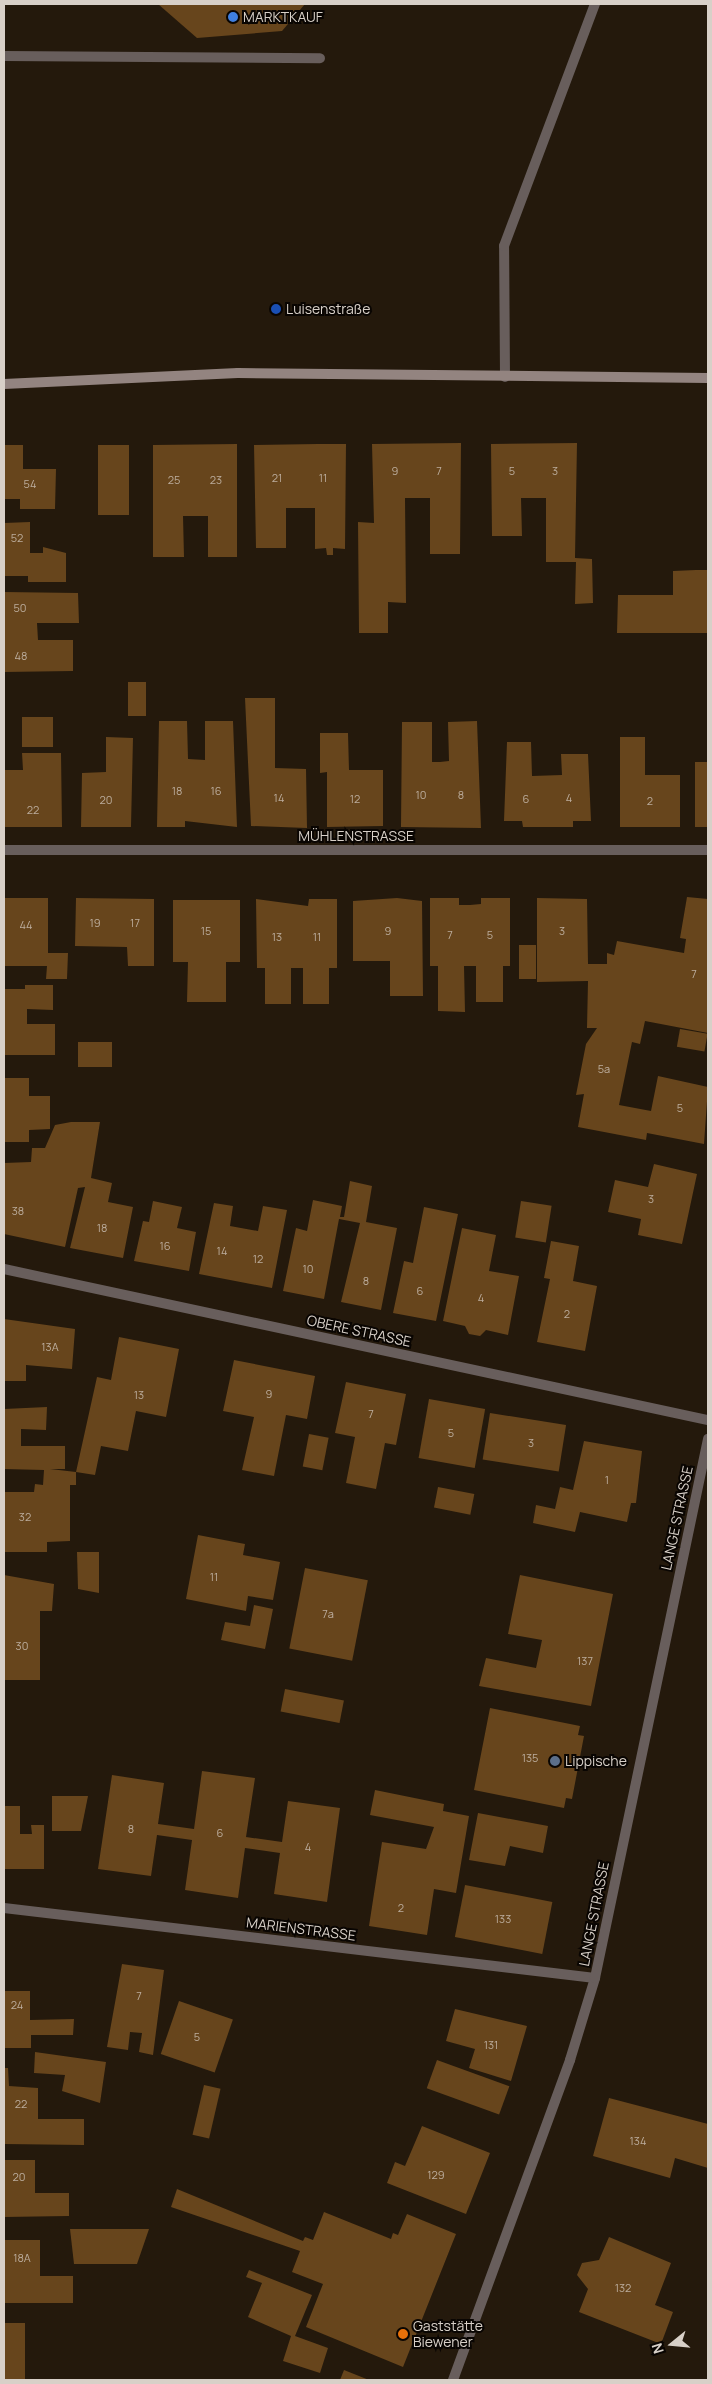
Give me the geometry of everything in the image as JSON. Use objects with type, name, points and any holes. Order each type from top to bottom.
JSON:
[{"type":"main road","points":[[4,384],[238,373],[708,378]]},
{"type":"street","points":[[505,377],[504,246],[595,4]]},
{"type":"street","points":[[4,56],[320,58]]},
{"type":"street","name":"MÜHLENSTRASSE","points":[[4,850],[708,850]]},
{"type":"street","name":"OBERE STRASSE","points":[[4,1269],[708,1420]]},
{"type":"street","name":"LANGE STRASSE","points":[[453,2380],[570,2060],[595,1978],[708,1439]]},
{"type":"street","name":"MARIENSTRASSE","points":[[4,1908],[595,1978]]},
{"type":"building","name":"MARKTKAUF","points":[[158,4],[305,4],[282,31],[197,38]]},
{"type":"building","points":[[461,443],[460,554],[430,554],[430,498],[405,498],[406,603],[388,602],[388,633],[359,633],[358,522],[374,523],[372,444]]},
{"type":"building","points":[[577,443],[575,558],[592,559],[593,603],[575,604],[576,562],[546,562],[546,498],[521,498],[522,536],[492,536],[491,444]]},
{"type":"building","points":[[237,444],[237,557],[208,557],[208,516],[183,516],[184,557],[153,557],[153,445]]},
{"type":"building","points":[[346,444],[345,549],[333,548],[333,555],[327,555],[326,548],[315,549],[315,508],[286,508],[286,548],[256,548],[254,445]]},
{"type":"building","points":[[4,445],[23,445],[23,469],[56,469],[55,509],[20,509],[20,499],[4,499]]},
{"type":"building","points":[[98,445],[129,445],[129,515],[98,515]]},
{"type":"building","points":[[30,522],[30,553],[43,553],[43,547],[66,553],[66,582],[28,582],[28,576],[4,576],[4,523]]},
{"type":"building","points":[[708,570],[708,633],[617,633],[618,595],[673,595],[673,571]]},
{"type":"building","points":[[4,592],[78,593],[79,623],[37,623],[38,640],[73,640],[73,671],[4,672]]},
{"type":"building","points":[[128,682],[146,682],[146,716],[128,716]]},
{"type":"building","points":[[245,698],[275,698],[275,768],[306,769],[307,828],[251,826]]},
{"type":"building","points":[[22,717],[53,717],[53,747],[22,747]]},
{"type":"building","points":[[159,721],[187,721],[188,759],[205,760],[205,721],[233,721],[237,827],[185,821],[185,827],[157,827]]},
{"type":"building","points":[[477,721],[481,828],[401,827],[402,722],[432,722],[432,762],[440,762],[449,761],[448,722]]},
{"type":"building","points":[[320,733],[348,733],[349,770],[383,770],[383,826],[327,827],[327,772],[320,773]]},
{"type":"building","points":[[106,737],[133,738],[131,827],[81,827],[82,773],[106,772]]},
{"type":"building","points":[[620,737],[645,737],[645,775],[680,775],[680,827],[620,827]]},
{"type":"building","points":[[507,742],[531,742],[532,776],[562,775],[561,754],[588,754],[591,821],[573,821],[573,827],[523,827],[522,821],[504,821]]},
{"type":"building","points":[[22,753],[61,753],[62,827],[4,827],[4,770],[23,770]]},
{"type":"building","points":[[695,762],[708,762],[708,827],[695,827]]},
{"type":"building","points":[[687,897],[708,899],[708,1033],[645,1021],[640,1044],[632,1042],[619,1105],[651,1111],[658,1076],[708,1087],[704,1144],[647,1133],[646,1140],[578,1127],[584,1094],[576,1095],[586,1044],[597,1028],[587,1028],[588,981],[537,982],[537,898],[587,899],[588,964],[607,964],[607,953],[614,955],[617,941],[684,953],[686,939],[680,938]]},
{"type":"building","points":[[4,898],[48,898],[48,953],[68,953],[67,979],[46,979],[47,966],[4,966]]},
{"type":"building","points":[[76,898],[154,899],[154,966],[128,966],[127,947],[75,946]]},
{"type":"building","points":[[397,898],[422,901],[423,996],[390,996],[390,961],[353,961],[353,901]]},
{"type":"building","points":[[430,898],[459,898],[459,905],[470,905],[481,904],[481,898],[510,898],[510,966],[503,966],[503,1002],[476,1002],[476,966],[464,966],[465,1012],[438,1011],[438,966],[430,966]]},
{"type":"building","points":[[256,899],[308,906],[309,899],[337,899],[337,968],[329,968],[329,1004],[303,1004],[303,968],[291,968],[291,1004],[265,1004],[265,968],[257,968]]},
{"type":"building","points":[[173,900],[240,900],[240,962],[226,962],[226,1002],[187,1002],[188,962],[173,962]]},
{"type":"building","points":[[519,945],[536,945],[536,979],[519,979]]},
{"type":"building","points":[[25,985],[53,985],[53,1010],[27,1009],[27,1024],[55,1024],[55,1055],[4,1055],[4,989],[25,989]]},
{"type":"building","points":[[680,1029],[708,1034],[704,1052],[677,1047]]},
{"type":"building","points":[[78,1042],[112,1042],[112,1067],[78,1067]]},
{"type":"building","points":[[4,1078],[29,1078],[29,1096],[50,1096],[50,1129],[29,1130],[29,1142],[4,1142]]},
{"type":"building","points":[[71,1122],[100,1122],[91,1178],[112,1183],[108,1202],[133,1207],[123,1258],[70,1248],[85,1187],[78,1188],[65,1247],[4,1234],[4,1163],[31,1162],[32,1148],[45,1148],[55,1125]]},
{"type":"building","points":[[654,1164],[697,1174],[682,1244],[638,1235],[641,1219],[608,1212],[615,1180],[648,1187]]},
{"type":"building","points":[[350,1181],[372,1186],[366,1222],[397,1228],[381,1310],[341,1302],[360,1223],[339,1219],[324,1299],[283,1291],[296,1228],[307,1231],[313,1200],[342,1206],[340,1217],[344,1217]]},
{"type":"building","points":[[153,1201],[182,1207],[177,1228],[196,1232],[189,1271],[134,1261],[143,1221],[149,1222]]},
{"type":"building","points":[[521,1201],[552,1206],[546,1242],[515,1238]]},
{"type":"building","points":[[214,1203],[233,1206],[230,1226],[258,1231],[263,1206],[287,1210],[272,1288],[199,1274]]},
{"type":"building","points":[[424,1207],[458,1214],[436,1321],[393,1313],[404,1261],[413,1263]]},
{"type":"building","points":[[462,1228],[496,1235],[489,1271],[519,1276],[508,1335],[486,1330],[480,1336],[469,1334],[465,1326],[443,1321]]},
{"type":"building","points":[[551,1241],[579,1246],[573,1281],[597,1286],[585,1351],[537,1342],[550,1279],[544,1278]]},
{"type":"building","points":[[4,1319],[75,1329],[72,1369],[26,1365],[26,1381],[4,1381]]},
{"type":"building","points":[[119,1337],[179,1349],[166,1417],[136,1411],[128,1451],[101,1446],[95,1475],[76,1472],[97,1377],[111,1380]]},
{"type":"building","points":[[234,1360],[315,1376],[307,1419],[286,1415],[274,1476],[242,1470],[254,1417],[223,1411]]},
{"type":"building","points":[[346,1382],[406,1394],[396,1445],[385,1443],[376,1489],[346,1483],[355,1437],[335,1433]]},
{"type":"building","points":[[429,1399],[485,1409],[475,1468],[419,1458]]},
{"type":"building","points":[[47,1407],[46,1430],[21,1429],[21,1446],[65,1446],[65,1469],[50,1469],[76,1472],[76,1485],[70,1485],[70,1541],[47,1542],[47,1552],[4,1552],[4,1492],[34,1492],[35,1484],[43,1485],[44,1470],[4,1469],[4,1409]]},
{"type":"building","points":[[490,1413],[566,1425],[559,1471],[483,1459]]},
{"type":"building","points":[[309,1434],[329,1438],[322,1470],[303,1466]]},
{"type":"building","points":[[584,1441],[642,1451],[636,1503],[631,1503],[627,1522],[580,1512],[575,1532],[533,1523],[536,1505],[555,1509],[560,1487],[573,1490]]},
{"type":"building","points":[[438,1487],[474,1494],[470,1515],[434,1508]]},
{"type":"building","points":[[198,1535],[245,1544],[243,1555],[280,1562],[273,1600],[248,1596],[246,1611],[186,1599]]},
{"type":"building","points":[[77,1552],[99,1552],[99,1593],[78,1589]]},
{"type":"building","points":[[305,1568],[368,1580],[352,1661],[289,1648]]},
{"type":"building","points":[[4,1575],[54,1584],[52,1611],[40,1611],[40,1680],[4,1680]]},
{"type":"building","points":[[520,1575],[613,1594],[591,1706],[479,1686],[486,1658],[536,1668],[542,1640],[508,1634]]},
{"type":"building","points":[[254,1605],[273,1609],[265,1649],[221,1640],[225,1622],[250,1626]]},
{"type":"building","points":[[285,1689],[344,1700],[340,1723],[281,1712]]},
{"type":"building","points":[[490,1708],[580,1726],[578,1735],[584,1736],[572,1799],[566,1798],[564,1808],[474,1790]]},
{"type":"building","points":[[202,1771],[255,1778],[246,1837],[282,1842],[288,1801],[340,1808],[327,1902],[274,1894],[280,1853],[245,1848],[238,1898],[185,1890],[192,1840],[157,1835],[151,1876],[98,1869],[112,1775],[164,1783],[158,1824],[194,1829]]},
{"type":"building","points":[[375,1790],[444,1804],[443,1811],[469,1816],[456,1893],[434,1889],[427,1935],[369,1926],[382,1842],[426,1849],[434,1827],[370,1815]]},
{"type":"building","points":[[52,1796],[88,1796],[81,1831],[52,1831]]},
{"type":"building","points":[[4,1806],[20,1806],[20,1834],[32,1834],[31,1825],[44,1825],[44,1869],[4,1869]]},
{"type":"building","points":[[478,1813],[548,1826],[543,1853],[510,1846],[505,1866],[469,1860]]},
{"type":"building","points":[[465,1885],[552,1902],[542,1954],[455,1937]]},
{"type":"building","points":[[122,1964],[164,1970],[153,2055],[139,2052],[142,2033],[130,2032],[128,2050],[107,2047]]},
{"type":"building","points":[[4,1991],[30,1991],[30,2020],[74,2019],[73,2035],[31,2035],[31,2048],[4,2048]]},
{"type":"building","points":[[179,2001],[233,2020],[215,2073],[161,2054]]},
{"type":"building","points":[[455,2009],[527,2026],[511,2081],[469,2068],[475,2049],[446,2041]]},
{"type":"building","points":[[35,2052],[106,2062],[100,2103],[62,2091],[65,2075],[34,2073]]},
{"type":"building","points":[[437,2060],[509,2086],[499,2115],[427,2088]]},
{"type":"building","points":[[4,2068],[8,2068],[9,2086],[38,2088],[38,2119],[84,2119],[84,2145],[4,2144]]},
{"type":"building","points":[[204,2085],[221,2089],[209,2139],[193,2135]]},
{"type":"building","points":[[609,2098],[708,2124],[708,2168],[675,2158],[670,2178],[593,2156]]},
{"type":"building","points":[[422,2126],[490,2153],[466,2214],[387,2183],[395,2162],[405,2166]]},
{"type":"building","points":[[4,2160],[35,2160],[35,2193],[69,2193],[69,2216],[4,2217]]},
{"type":"building","points":[[177,2189],[303,2241],[305,2237],[313,2240],[324,2212],[391,2239],[393,2233],[398,2235],[407,2214],[456,2234],[403,2367],[306,2327],[323,2284],[292,2272],[300,2251],[171,2207]]},
{"type":"building","points":[[70,2229],[149,2229],[137,2264],[74,2264]]},
{"type":"building","points":[[609,2237],[671,2263],[655,2305],[673,2312],[661,2344],[579,2312],[588,2289],[577,2275],[582,2263],[599,2260]]},
{"type":"building","points":[[4,2240],[40,2240],[40,2276],[73,2276],[73,2303],[4,2303]]},
{"type":"building","points":[[249,2270],[312,2295],[295,2336],[328,2348],[320,2373],[283,2361],[291,2336],[248,2317],[262,2283],[246,2277]]},
{"type":"building","points":[[4,2323],[25,2323],[25,2380],[4,2380]]},
{"type":"building","points":[[344,2370],[369,2380],[340,2380]]},
{"type":"place","name":"MARKTKAUF","points":[[233,17]]},
{"type":"place","name":"Luisenstraße","points":[[276,309]]},
{"type":"place","name":"Lippische","points":[[555,1761]]},
{"type":"place","name":"Gaststätte Biewener","points":[[403,2334]]}]
